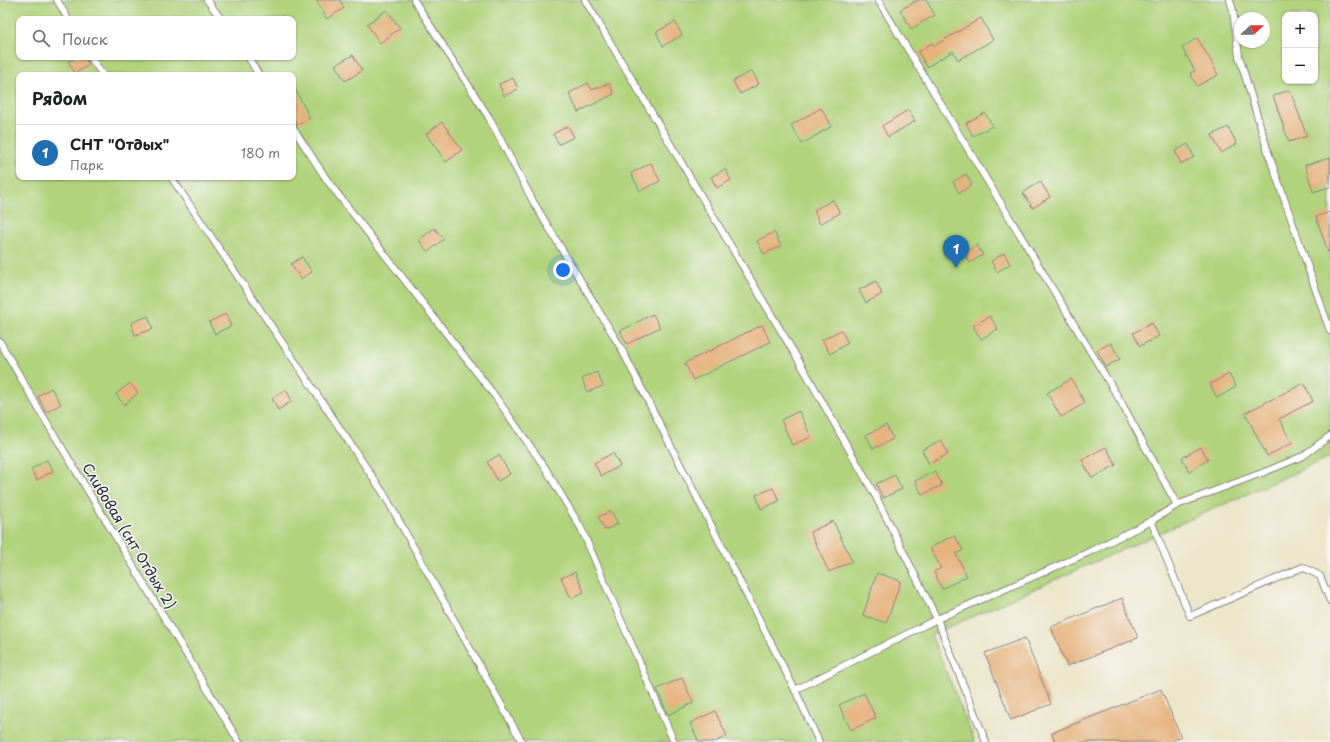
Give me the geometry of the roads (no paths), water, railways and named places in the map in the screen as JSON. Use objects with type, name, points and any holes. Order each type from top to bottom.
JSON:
[{"type":"lane","points":[[57,0],[66,16]]},
{"type":"lane","points":[[207,0],[219,16]]},
{"type":"lane","points":[[414,0],[488,116],[534,203],[621,348],[795,690],[819,742]]},
{"type":"lane","points":[[585,0],[806,373],[868,483],[937,619],[986,742]]},
{"type":"lane","points":[[878,0],[1121,402],[1178,505]]},
{"type":"lane","points":[[1230,0],[1233,11],[1239,56],[1262,133],[1330,331]]},
{"type":"lane","points":[[92,60],[100,72]]},
{"type":"lane","points":[[250,60],[257,72]]},
{"type":"lane","points":[[296,133],[328,183],[495,396],[544,466],[581,528],[674,742]]},
{"type":"lane","points":[[173,180],[384,494],[522,742]]},
{"type":"lane","name":"Сливовая (снт Отдых 2)","points":[[0,342],[239,742]]},
{"type":"lane","points":[[795,690],[937,619],[1087,553],[1151,521],[1178,505],[1303,456],[1330,436]]},
{"type":"lane","points":[[1151,521],[1190,616],[1303,567],[1320,576],[1330,601]]},
{"type":"place","name":"СНТ \"Отдых\"","points":[[956,268]]}]
